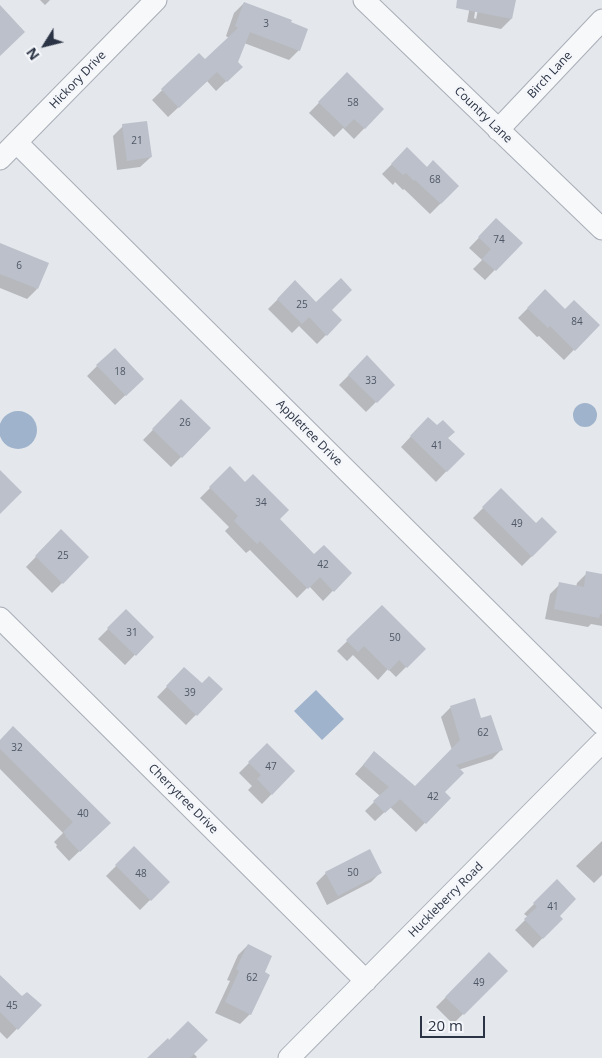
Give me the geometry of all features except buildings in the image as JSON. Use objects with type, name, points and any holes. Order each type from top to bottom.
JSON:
[{"type":"street","name":"Hickory Drive","points":[[0,159],[156,0]]},
{"type":"street","name":"Country Lane","points":[[364,0],[602,230]]},
{"type":"street","name":"Birch Lane","points":[[498,130],[602,20]]},
{"type":"street","name":"Appletree Drive","points":[[17,142],[602,724]]},
{"type":"street","name":"Cherrytree Drive","points":[[0,618],[366,981]]},
{"type":"street","name":"Huckleberry Road","points":[[289,1058],[602,742]]},
{"type":"water","points":[[585,403],[594,406],[597,415],[594,424],[585,427],[576,424],[573,415],[576,406]]},
{"type":"water","points":[[18,411],[31,417],[37,430],[31,443],[18,449],[5,443],[-1,430],[5,417]]},
{"type":"water","points":[[316,690],[344,719],[322,740],[294,711]]}]
